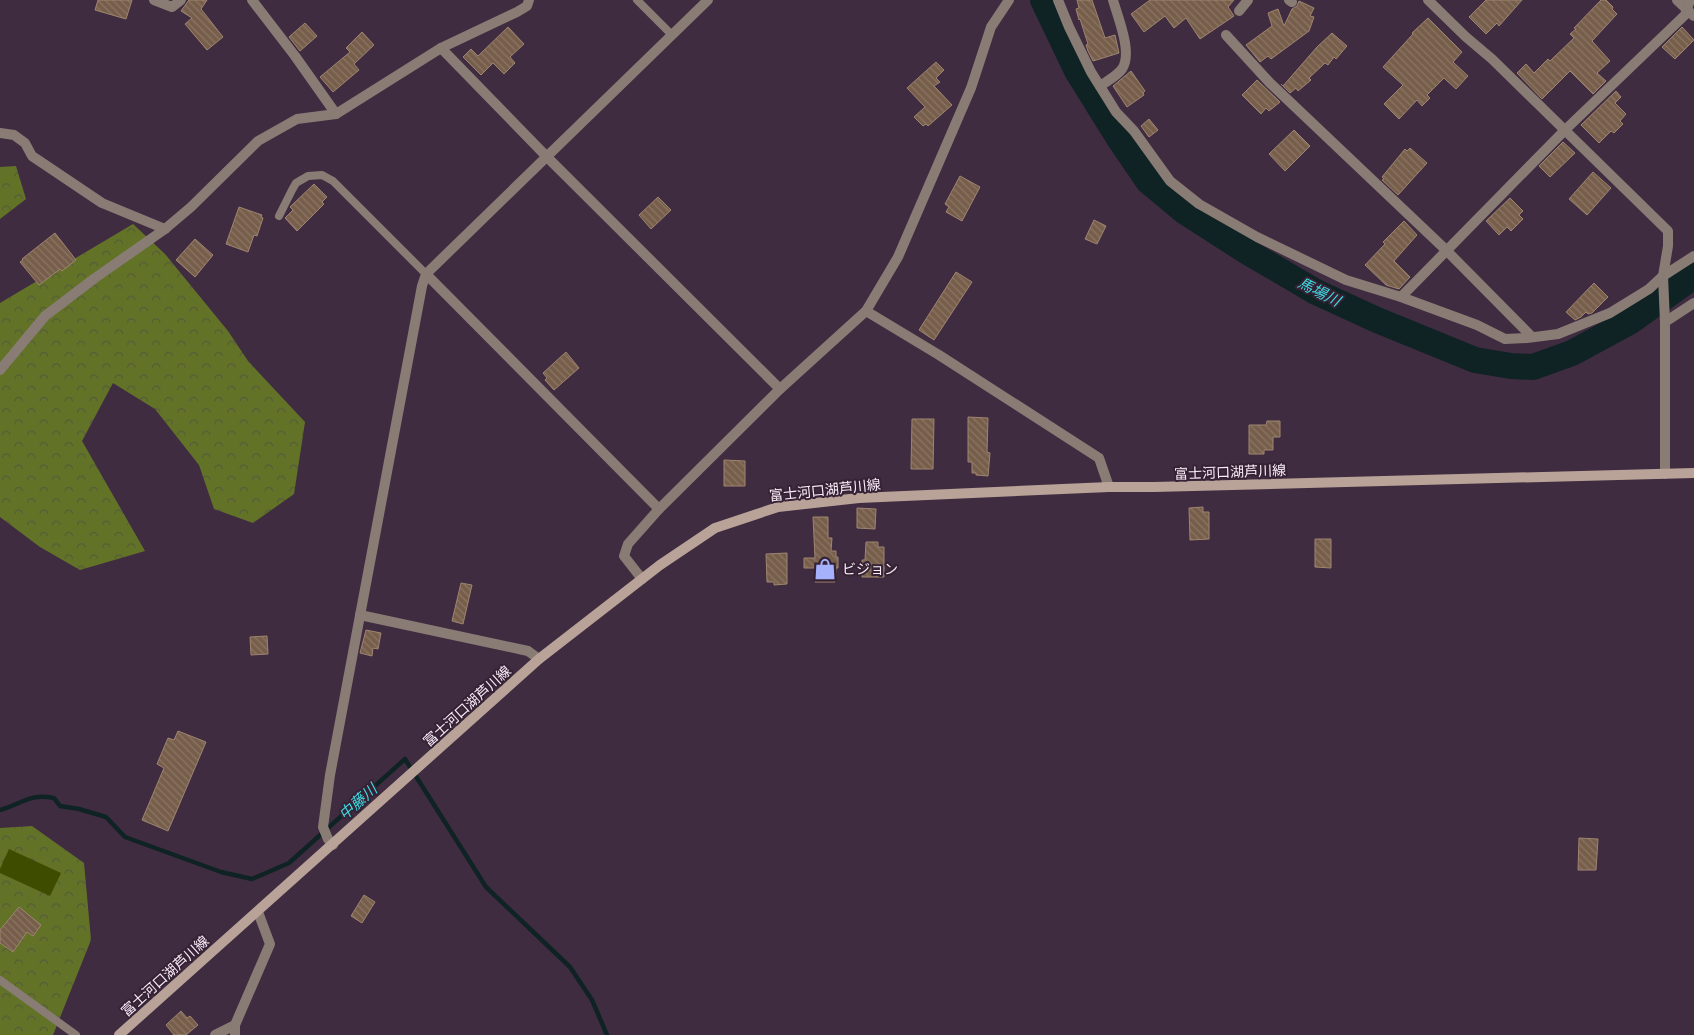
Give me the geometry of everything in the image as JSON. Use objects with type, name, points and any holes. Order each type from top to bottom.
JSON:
[{"type":"main road","name":"富士河口湖芦川線","points":[[119,1035],[539,659],[660,565],[715,528],[778,506],[859,498],[1109,487],[1154,488],[1694,473]]},
{"type":"street","points":[[154,0],[172,7],[181,0]]},
{"type":"street","points":[[252,0],[336,114]]},
{"type":"street","points":[[0,370],[45,316],[165,229],[191,207],[258,141],[297,119],[336,114],[442,48],[517,12],[527,6],[529,0]]},
{"type":"street","points":[[333,845],[323,827],[330,775],[422,286],[426,274],[708,0]]},
{"type":"street","points":[[642,579],[624,556],[628,544],[659,509],[780,389],[866,311],[898,257],[971,88],[991,28],[1010,0]]},
{"type":"street","points":[[1058,0],[1069,28],[1116,112],[1134,131],[1170,181],[1194,202],[1257,237],[1346,280],[1477,325],[1505,339],[1558,334],[1610,313],[1649,289],[1663,276],[1694,256]]},
{"type":"street","points":[[1100,86],[1122,70],[1126,60],[1125,42],[1113,0]]},
{"type":"street","points":[[1239,11],[1248,0]]},
{"type":"street","points":[[1428,0],[1492,59],[1668,231],[1668,246],[1663,276],[1666,322],[1665,474]]},
{"type":"street","points":[[1677,0],[1688,4],[1694,16]]},
{"type":"street","points":[[1400,297],[1565,130],[1684,15],[1688,4]]},
{"type":"street","points":[[1226,35],[1270,84],[1446,250],[1532,337]]},
{"type":"street","points":[[442,48],[547,157],[780,389]]},
{"type":"street","points":[[0,133],[14,136],[25,143],[32,156],[102,203],[165,229]]},
{"type":"street","points":[[426,274],[659,509]]},
{"type":"street","points":[[1666,322],[1694,303]]},
{"type":"street","points":[[866,311],[939,355],[1099,458],[1109,487]]},
{"type":"street","points":[[360,615],[528,651],[539,659]]},
{"type":"street","points":[[215,1035],[235,1030],[270,944],[258,912]]},
{"type":"lane","points":[[638,0],[672,35]]},
{"type":"lane","points":[[279,216],[296,183],[308,176],[322,175],[333,181],[426,274]]},
{"type":"lane","points":[[0,980],[76,1035]]},
{"type":"green space","points":[[16,166],[26,199],[0,219],[0,167]]},
{"type":"green space","points":[[133,224],[165,254],[228,331],[248,361],[305,422],[294,494],[253,523],[214,509],[199,465],[155,409],[113,383],[82,441],[145,551],[80,570],[40,547],[0,517],[0,303]]},
{"type":"green space","points":[[32,826],[84,863],[91,940],[53,1035],[0,1035],[0,828]]},
{"type":"green space","points":[[9,849],[61,873],[50,896],[0,873]]},
{"type":"building","points":[[98,0],[132,0],[126,19],[95,10]]},
{"type":"building","points":[[189,0],[207,0],[201,9],[223,37],[207,50],[185,24],[192,18],[181,11]]},
{"type":"building","points":[[1077,0],[1092,0],[1105,38],[1115,35],[1119,53],[1093,61],[1086,45],[1088,44],[1076,9],[1079,8]]},
{"type":"building","points":[[1150,0],[1234,0],[1228,7],[1234,16],[1200,39],[1186,18],[1174,28],[1165,16],[1144,32],[1131,14]]},
{"type":"building","points":[[1486,0],[1522,0],[1499,26],[1497,23],[1486,34],[1469,17]]},
{"type":"building","points":[[1601,0],[1606,0],[1617,14],[1592,41],[1610,61],[1597,73],[1606,81],[1593,94],[1570,71],[1542,99],[1517,73],[1526,64],[1534,73],[1548,59],[1550,61],[1574,38],[1570,34],[1576,29],[1574,28]]},
{"type":"building","points":[[1299,1],[1314,8],[1310,16],[1314,17],[1309,31],[1271,59],[1268,56],[1260,62],[1246,45],[1272,26],[1268,13],[1278,9],[1284,26],[1292,9],[1297,6]]},
{"type":"building","points":[[1428,18],[1462,52],[1453,62],[1468,76],[1456,89],[1444,78],[1427,95],[1430,98],[1422,106],[1417,100],[1399,119],[1384,104],[1403,85],[1383,67],[1412,33]]},
{"type":"building","points":[[305,23],[317,36],[300,51],[289,37]]},
{"type":"building","points":[[508,27],[524,44],[510,57],[515,63],[504,74],[493,63],[481,75],[463,57],[471,49],[478,56]]},
{"type":"building","points":[[1682,27],[1694,40],[1675,59],[1662,47]]},
{"type":"building","points":[[362,32],[374,45],[354,64],[359,70],[333,92],[320,77],[350,52],[346,48]]},
{"type":"building","points":[[1332,33],[1347,46],[1336,59],[1334,57],[1328,65],[1325,63],[1309,78],[1311,80],[1298,91],[1296,88],[1290,93],[1283,86],[1317,47]]},
{"type":"building","points":[[936,62],[944,70],[936,78],[940,82],[934,86],[952,105],[928,126],[926,124],[923,126],[914,117],[925,107],[907,88]]},
{"type":"building","points":[[1131,71],[1145,91],[1144,95],[1127,107],[1113,86]]},
{"type":"building","points":[[1257,80],[1280,102],[1269,111],[1266,108],[1261,114],[1242,95]]},
{"type":"building","points":[[1616,91],[1621,97],[1615,103],[1626,114],[1620,121],[1623,124],[1614,133],[1611,131],[1599,143],[1581,125]]},
{"type":"building","points":[[1149,119],[1158,130],[1149,137],[1141,126]]},
{"type":"building","points":[[1294,130],[1310,146],[1285,171],[1269,154]]},
{"type":"building","points":[[1563,142],[1575,153],[1550,177],[1539,166]]},
{"type":"building","points":[[1410,148],[1427,163],[1398,195],[1382,180],[1384,179],[1382,177],[1405,149],[1407,151]]},
{"type":"building","points":[[1593,172],[1611,188],[1587,215],[1569,199]]},
{"type":"building","points":[[960,176],[980,187],[962,221],[946,212],[949,207],[945,204]]},
{"type":"building","points":[[314,184],[327,197],[322,202],[324,204],[297,231],[285,218],[293,210],[290,207]]},
{"type":"building","points":[[658,197],[671,210],[651,229],[639,215]]},
{"type":"building","points":[[1510,198],[1523,211],[1519,215],[1523,219],[1511,231],[1507,227],[1499,235],[1486,221]]},
{"type":"building","points":[[239,207],[262,215],[261,217],[263,218],[257,236],[254,235],[248,252],[226,244]]},
{"type":"building","points":[[1094,220],[1106,226],[1097,244],[1085,239]]},
{"type":"building","points":[[1404,221],[1417,235],[1394,261],[1410,277],[1399,289],[1386,285],[1365,265],[1385,244],[1383,242]]},
{"type":"building","points":[[55,233],[76,260],[62,271],[60,269],[39,285],[20,262]]},
{"type":"building","points":[[195,239],[213,255],[195,277],[176,260]]},
{"type":"building","points":[[956,272],[972,282],[934,340],[919,330]]},
{"type":"building","points":[[1594,283],[1608,297],[1592,313],[1588,314],[1586,312],[1575,320],[1566,312]]},
{"type":"building","points":[[566,352],[579,368],[554,390],[545,380],[547,378],[543,373]]},
{"type":"building","points":[[968,417],[988,418],[987,452],[990,453],[988,476],[972,473],[972,462],[968,462]]},
{"type":"building","points":[[912,419],[934,419],[933,469],[911,469]]},
{"type":"building","points":[[1267,421],[1280,421],[1280,437],[1273,437],[1273,450],[1264,450],[1264,454],[1249,454],[1249,425],[1266,425]]},
{"type":"building","points":[[724,460],[745,461],[745,486],[724,486]]},
{"type":"building","points":[[1203,507],[1203,512],[1209,512],[1209,539],[1190,540],[1189,508]]},
{"type":"building","points":[[857,508],[876,509],[875,529],[857,528]]},
{"type":"building","points":[[813,517],[828,517],[828,538],[832,538],[831,551],[836,551],[836,557],[838,557],[835,582],[815,582],[815,568],[804,568],[804,558],[815,558]]},
{"type":"building","points":[[1315,539],[1331,539],[1331,568],[1315,567]]},
{"type":"building","points":[[866,542],[878,542],[878,547],[884,547],[884,577],[862,577],[862,560],[865,560]]},
{"type":"building","points":[[787,553],[787,584],[774,585],[774,582],[767,582],[766,554]]},
{"type":"building","points":[[461,583],[472,585],[463,624],[452,621]]},
{"type":"building","points":[[366,630],[381,633],[378,649],[373,648],[372,656],[360,653]]},
{"type":"building","points":[[267,636],[268,654],[251,655],[250,637]]},
{"type":"building","points":[[178,731],[206,742],[168,831],[142,820],[164,768],[157,764],[168,738],[174,740]]},
{"type":"building","points":[[1579,838],[1598,839],[1596,870],[1578,870]]},
{"type":"building","points":[[364,895],[375,902],[362,923],[351,916]]},
{"type":"building","points":[[19,907],[41,925],[33,936],[27,932],[13,952],[0,943],[0,930]]},
{"type":"building","points":[[181,1011],[187,1018],[190,1016],[198,1025],[186,1035],[174,1035],[166,1025]]},
{"type":"waterway","name":"馬場川","points":[[1043,0],[1077,71],[1148,181],[1184,211],[1246,251],[1316,292],[1377,320],[1475,360],[1511,366],[1533,367],[1572,353],[1631,321],[1694,276]]},
{"type":"waterway","name":"中藤川","points":[[0,810],[32,798],[54,798],[60,806],[79,809],[106,817],[125,837],[221,872],[252,879],[289,863],[405,759],[486,887],[570,967],[592,1000],[607,1035]]},
{"type":"place","name":"ビジョン","points":[[825,569]]}]
